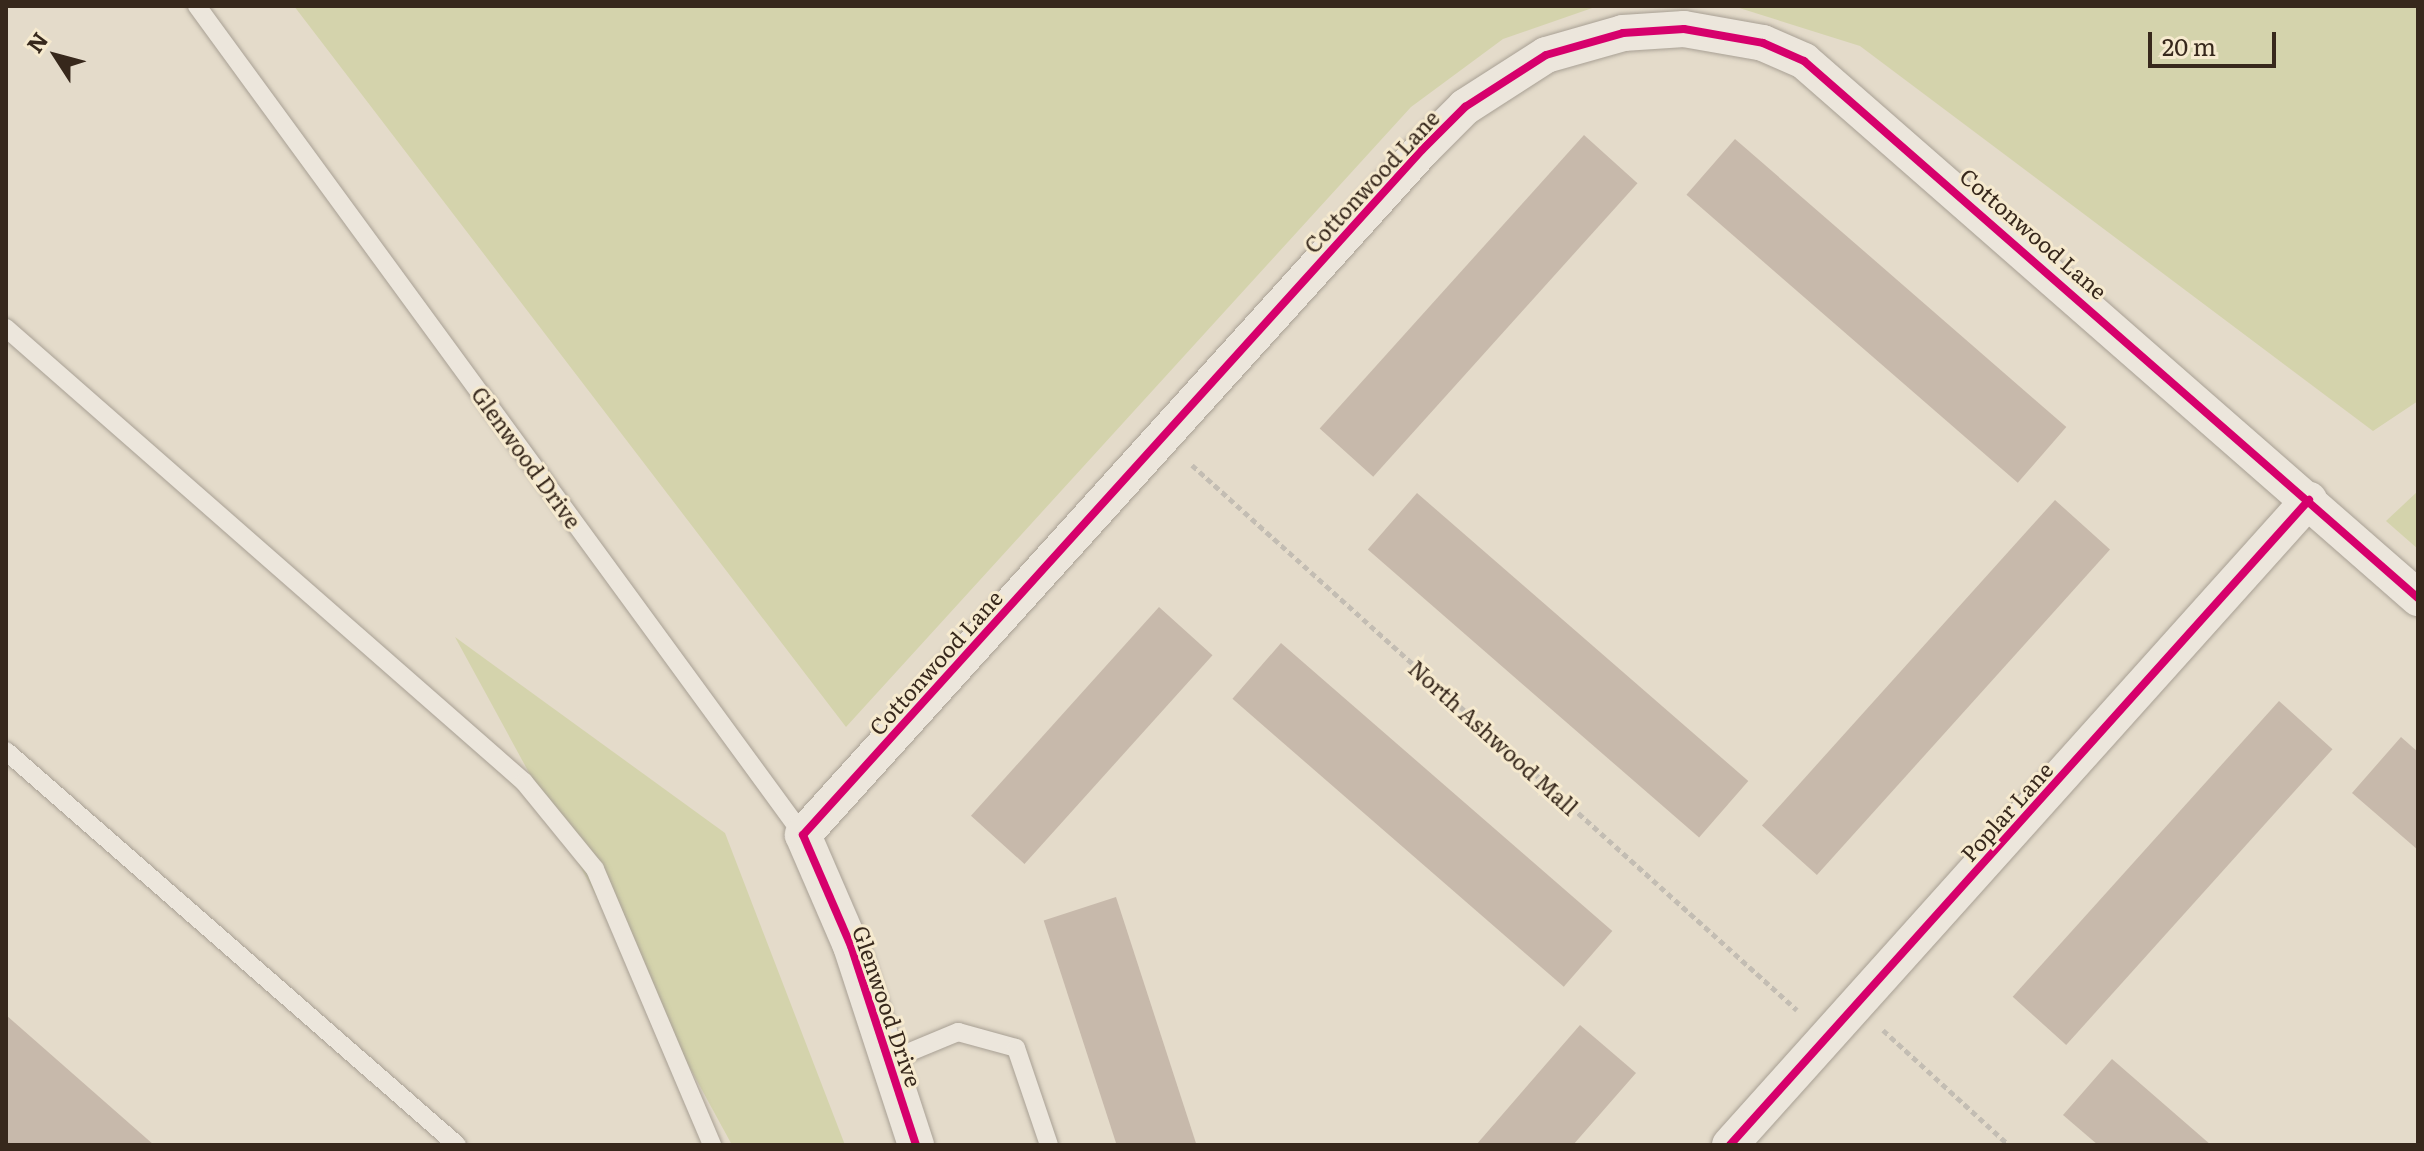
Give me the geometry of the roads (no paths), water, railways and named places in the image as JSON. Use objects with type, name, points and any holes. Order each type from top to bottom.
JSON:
[{"type":"street","name":"Cottonwood Lane","points":[[803,835],[1465,107],[1559,50],[1623,33],[1684,29],[1763,43],[1842,88],[2418,598]]},
{"type":"street","name":"Poplar Lane","points":[[1730,1145],[2309,500]]},
{"type":"street","name":"Glenwood Drive","points":[[803,835],[851,946],[916,1145]]},
{"type":"lane","name":"Glenwood Drive","points":[[197,6],[803,835]]},
{"type":"lane","points":[[6,328],[524,782],[595,869],[712,1145]]},
{"type":"lane","points":[[6,751],[457,1145]]},
{"type":"lane","points":[[888,1061],[958,1032],[1016,1048],[1049,1145]]}]
